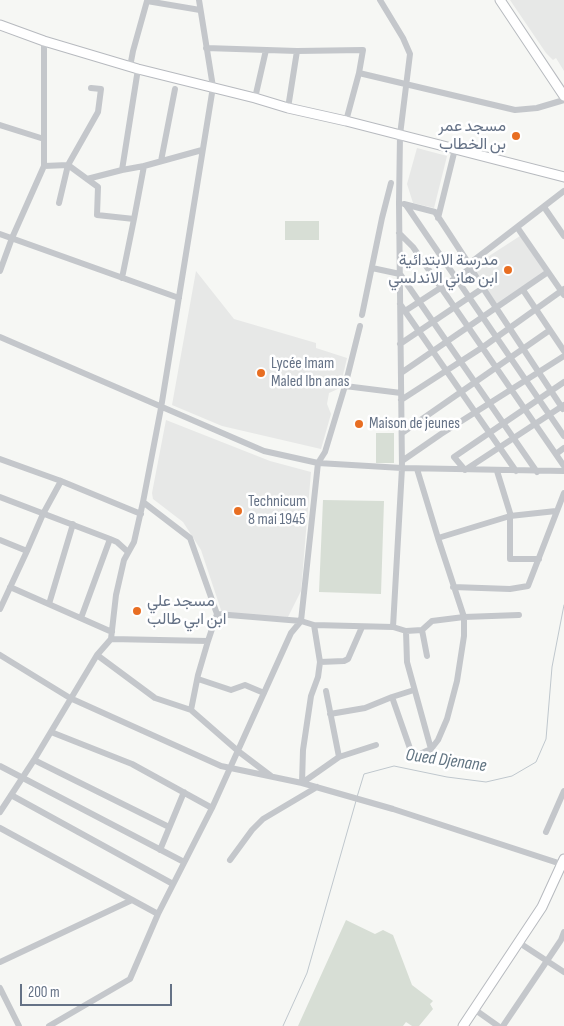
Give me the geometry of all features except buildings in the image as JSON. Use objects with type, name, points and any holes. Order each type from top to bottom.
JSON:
[{"type":"main road","points":[[500,0],[564,96]]},
{"type":"main road","points":[[0,25],[44,41],[134,68],[564,177]]},
{"type":"main road","points":[[463,1026],[542,907],[563,862]]},
{"type":"street","points":[[0,812],[34,760],[97,655],[111,636],[116,595],[124,560],[134,542],[141,514],[161,408],[213,87],[199,0]]},
{"type":"street","points":[[380,0],[403,38],[410,54],[400,135],[402,204],[399,233],[402,465],[393,627]]},
{"type":"street","points":[[122,170],[134,68],[133,51],[147,1],[200,10]]},
{"type":"street","points":[[0,271],[12,238],[44,166],[44,41]]},
{"type":"street","points":[[206,48],[297,51],[363,50],[346,121]]},
{"type":"street","points":[[255,98],[266,50]]},
{"type":"street","points":[[288,108],[297,51]]},
{"type":"street","points":[[359,73],[515,110],[537,108],[564,100]]},
{"type":"street","points":[[59,203],[68,165],[98,112],[101,89],[91,88]]},
{"type":"street","points":[[161,161],[175,89]]},
{"type":"street","points":[[0,125],[44,139]]},
{"type":"street","points":[[438,218],[454,149]]},
{"type":"street","points":[[87,179],[202,150]]},
{"type":"street","points":[[44,166],[68,165],[98,187],[97,215],[134,219]]},
{"type":"street","points":[[122,278],[144,166]]},
{"type":"street","points":[[362,315],[391,183]]},
{"type":"street","points":[[405,311],[456,277],[564,191]]},
{"type":"street","points":[[402,204],[435,212],[483,288],[563,407],[549,414],[465,470]]},
{"type":"street","points":[[402,204],[456,277],[564,436]]},
{"type":"street","points":[[544,207],[564,236]]},
{"type":"street","points":[[345,386],[401,396],[461,362],[563,292],[517,227]]},
{"type":"street","points":[[399,233],[413,247],[564,466]]},
{"type":"street","points":[[0,234],[178,298]]},
{"type":"street","points":[[372,268],[400,274],[537,472]]},
{"type":"street","points":[[401,373],[548,272]]},
{"type":"street","points":[[400,344],[483,288]]},
{"type":"street","points":[[523,290],[564,351]]},
{"type":"street","points":[[400,304],[516,471]]},
{"type":"street","points":[[49,1026],[130,979],[158,914],[212,808],[290,633],[301,621],[318,463],[325,452],[345,386],[360,326]]},
{"type":"street","points":[[402,433],[550,330]]},
{"type":"street","points":[[0,337],[264,451],[318,463],[402,465],[417,469],[564,472]]},
{"type":"street","points":[[402,465],[441,434],[564,356]]},
{"type":"street","points":[[465,470],[454,457],[564,382]]},
{"type":"street","points":[[556,454],[564,448]]},
{"type":"street","points":[[0,459],[61,481],[141,514]]},
{"type":"street","points":[[392,697],[413,757],[431,749],[438,740],[446,719],[457,680],[464,636],[464,617],[417,469]]},
{"type":"street","points":[[497,471],[510,516],[510,559],[538,559]]},
{"type":"street","points":[[0,609],[43,514],[61,481]]},
{"type":"street","points":[[453,587],[510,589],[528,586],[564,493]]},
{"type":"street","points":[[0,497],[117,542],[128,552]]},
{"type":"street","points":[[143,502],[190,538],[217,614],[208,641],[191,710]]},
{"type":"street","points":[[438,538],[510,516],[556,511]]},
{"type":"street","points":[[49,604],[73,524]]},
{"type":"street","points":[[81,618],[110,539]]},
{"type":"street","points":[[0,540],[27,551]]},
{"type":"street","points":[[10,587],[81,618],[111,636],[208,641]]},
{"type":"street","points":[[217,614],[301,621],[314,625],[393,627],[406,631],[422,630],[432,621],[464,617],[519,615]]},
{"type":"street","points":[[302,783],[303,750],[311,696],[318,676],[320,662],[314,625]]},
{"type":"street","points":[[320,662],[344,661],[348,659],[362,626]]},
{"type":"street","points":[[422,630],[427,656]]},
{"type":"street","points":[[406,631],[407,662],[431,749]]},
{"type":"street","points":[[0,655],[70,698],[221,766],[317,787],[563,862]]},
{"type":"street","points":[[97,655],[155,698],[191,710],[238,751],[273,777]]},
{"type":"street","points":[[198,679],[231,690],[244,685],[264,693]]},
{"type":"street","points":[[326,690],[339,757]]},
{"type":"street","points":[[330,714],[365,708],[414,690]]},
{"type":"street","points":[[51,732],[132,764],[212,808]]},
{"type":"street","points":[[302,783],[339,757],[376,744]]},
{"type":"street","points":[[34,760],[169,827]]},
{"type":"street","points":[[0,766],[184,862]]},
{"type":"street","points":[[230,860],[252,830],[263,820],[317,787]]},
{"type":"street","points":[[546,832],[564,791]]},
{"type":"street","points":[[160,850],[184,792]]},
{"type":"street","points":[[11,795],[174,884]]},
{"type":"street","points":[[0,828],[158,914]]},
{"type":"street","points":[[0,962],[132,900]]},
{"type":"street","points":[[503,1026],[547,960],[563,941],[564,932]]},
{"type":"street","points":[[518,942],[564,972]]},
{"type":"street","points":[[0,988],[19,1026]]},
{"type":"street","points":[[474,1009],[498,1026]]},
{"type":"shaded area","points":[[510,0],[564,0],[564,71],[556,58],[553,60],[546,53]]},
{"type":"shaded area","points":[[417,148],[447,156],[434,208],[413,203],[407,184]]},
{"type":"shaded area","points":[[285,221],[319,221],[319,240],[285,240]]},
{"type":"shaded area","name":"مدرسة الابتدائية ابن هاني الاندلسي","points":[[520,236],[545,272],[497,305],[472,267]]},
{"type":"shaded area","name":"Lycée Imam Maled Ibn anas","points":[[196,271],[234,319],[316,343],[316,348],[347,358],[340,388],[329,393],[327,404],[331,414],[321,449],[222,426],[172,405]]},
{"type":"shaded area","name":"Technicum 8 mai 1945","points":[[166,420],[270,461],[311,472],[301,591],[288,617],[222,613],[201,550],[183,522],[153,499],[152,493]]},
{"type":"shaded area","points":[[376,433],[394,433],[394,463],[376,463]]},
{"type":"shaded area","points":[[323,500],[384,501],[381,594],[319,592]]},
{"type":"shaded area","points":[[346,920],[375,934],[383,930],[393,935],[412,985],[433,1001],[430,1004],[433,1009],[419,1026],[412,1026],[406,1022],[403,1026],[298,1026]]},
{"type":"waterway","name":"Oued Djenane","points":[[357,797],[364,774],[394,766],[447,777],[486,782],[512,776],[536,762],[546,739],[552,667],[564,605]]},
{"type":"waterway","name":"Oued Djenane","points":[[283,1026],[307,973],[356,801]]},
{"type":"place","name":"مسجد عمر بن الخطاب","points":[[516,136]]},
{"type":"place","name":"مدرسة الابتدائية ابن هاني الاندلسي","points":[[508,270]]},
{"type":"place","name":"Lycée Imam Maled Ibn anas","points":[[261,373]]},
{"type":"place","name":"Maison de jeunes","points":[[359,424]]},
{"type":"place","name":"Technicum 8 mai 1945","points":[[238,511]]},
{"type":"place","name":"مسجد علي ابن ابي طالب","points":[[137,611]]}]
